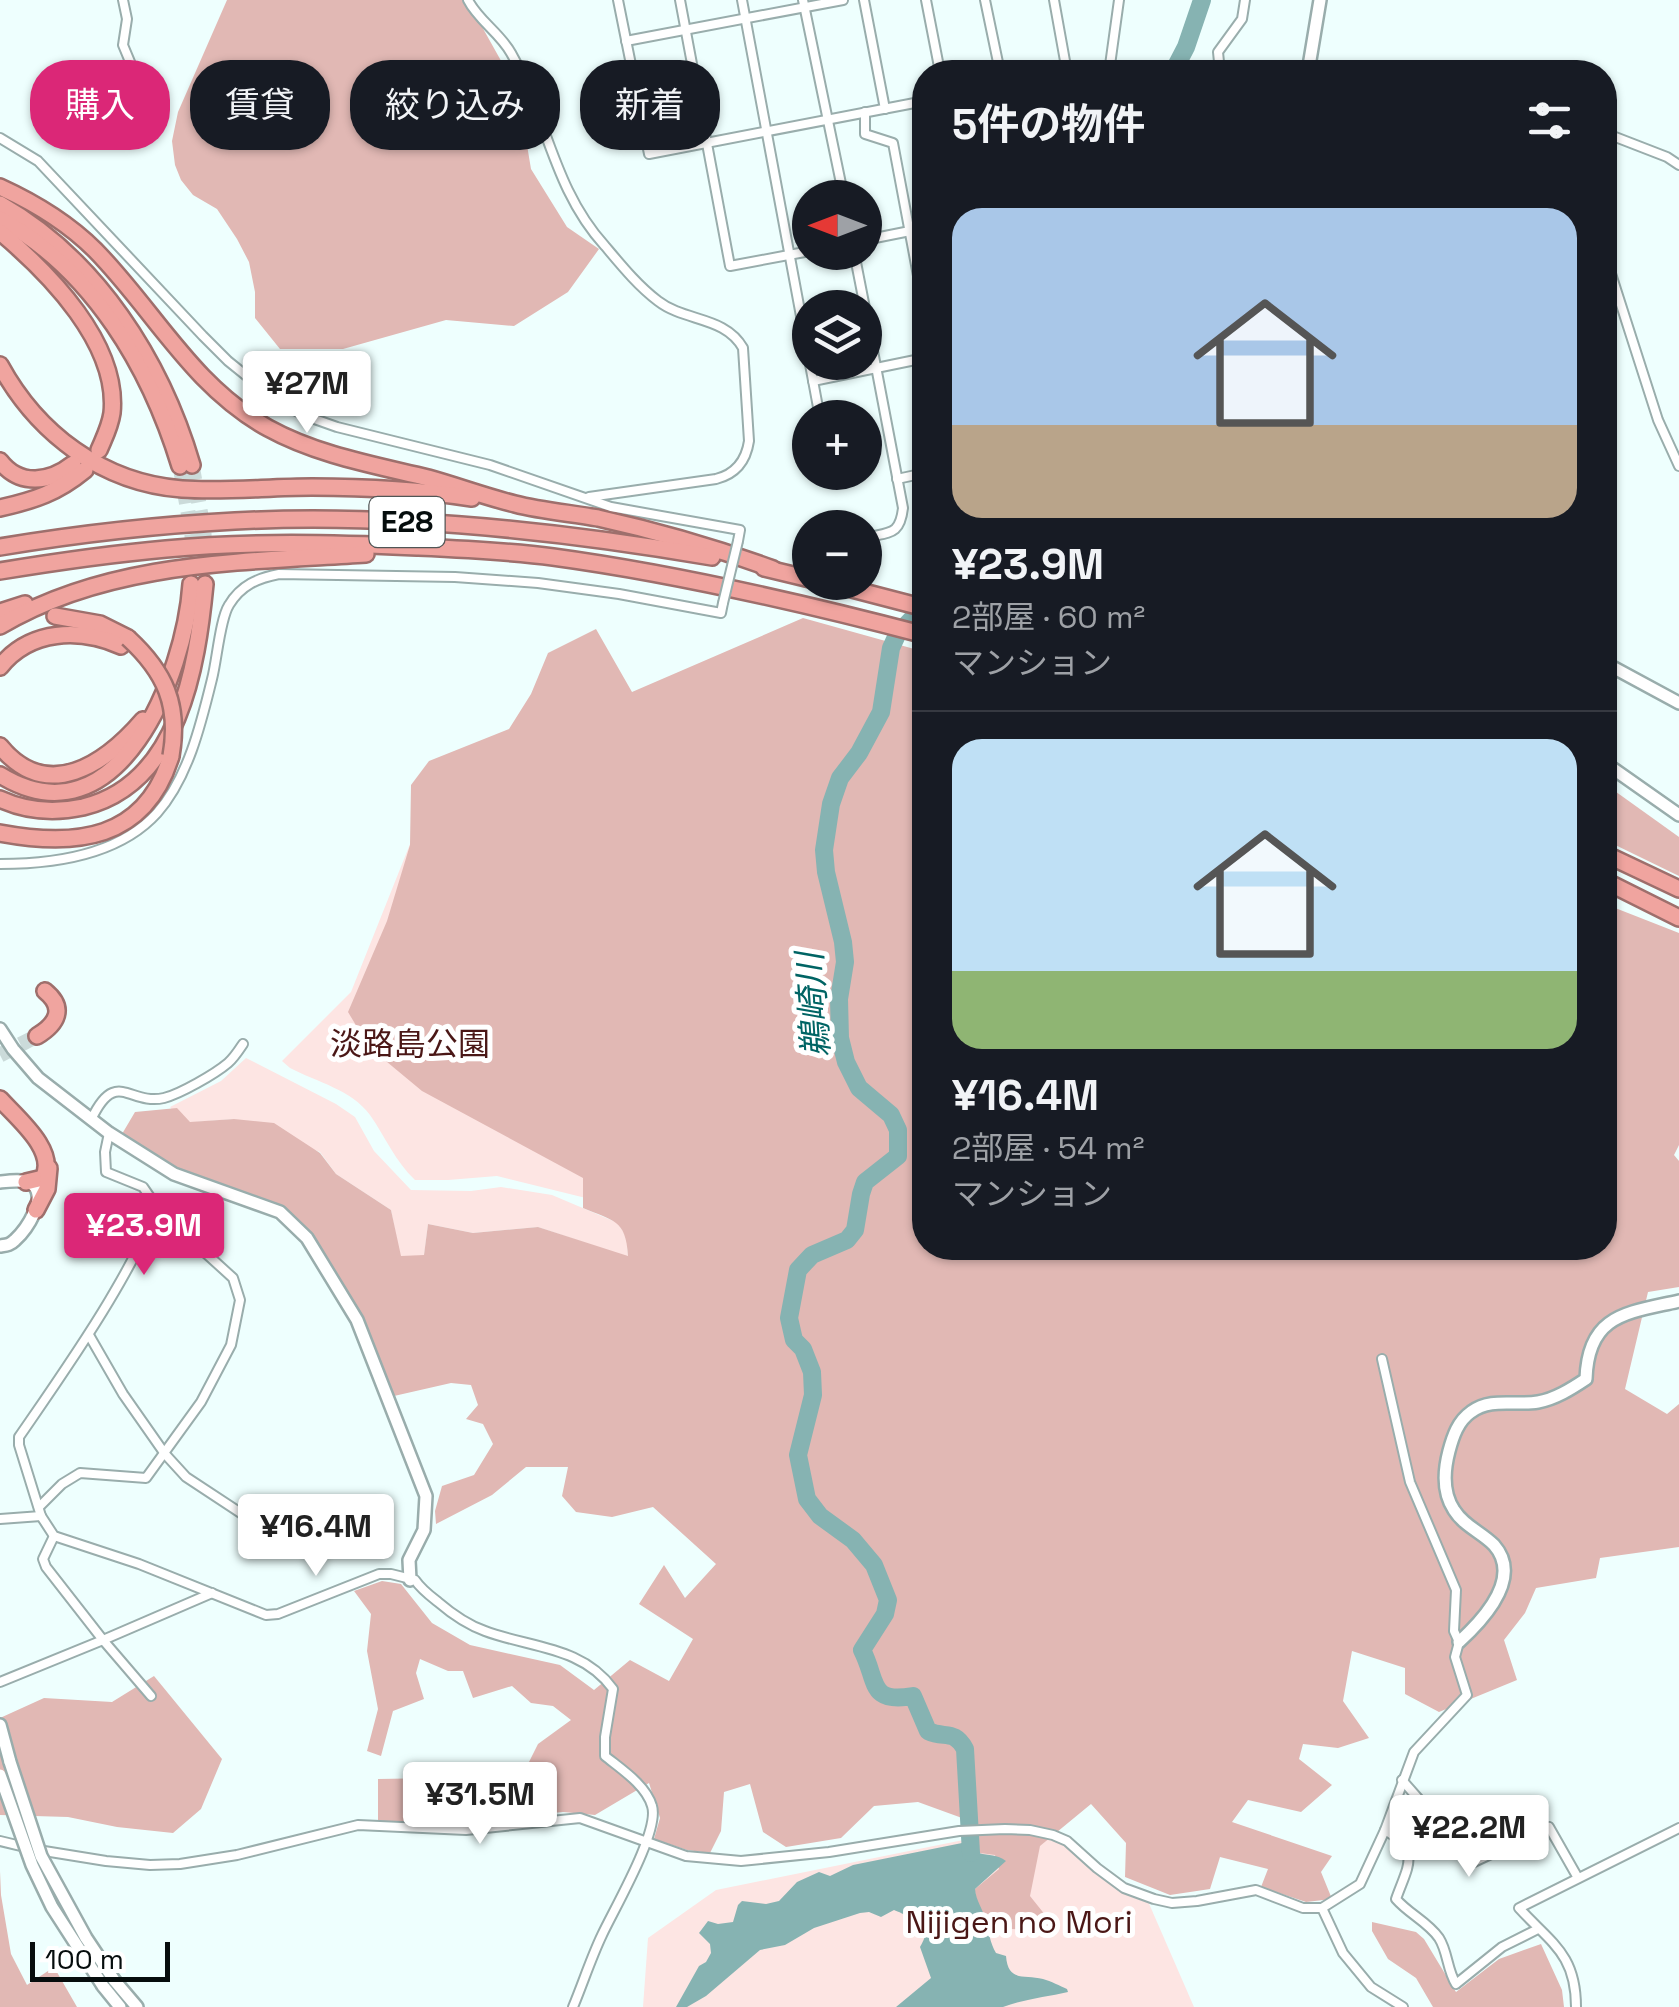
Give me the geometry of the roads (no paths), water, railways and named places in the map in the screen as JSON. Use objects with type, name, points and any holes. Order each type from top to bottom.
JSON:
[{"type":"highway","points":[[0,188],[80,236],[192,368],[245,415],[318,450],[515,504]]},
{"type":"highway","points":[[0,204],[58,246],[115,308],[160,379],[183,434],[186,466],[137,360],[106,314],[48,253],[0,219]]},
{"type":"highway","points":[[0,232],[46,276],[96,343],[108,372],[112,400],[108,429],[94,448]]},
{"type":"highway","points":[[0,365],[33,414],[60,440],[100,466],[146,483],[201,490],[379,489],[515,504],[655,532],[773,569]]},
{"type":"highway","points":[[0,462],[15,476],[27,479],[44,479],[79,467],[61,489],[0,508]]},
{"type":"highway","name":"E28","points":[[0,547],[100,532],[202,523],[400,521],[576,536],[792,574]]},
{"type":"highway","name":"E28","points":[[0,572],[117,554],[238,544],[445,548],[567,559],[709,584],[912,632]]},
{"type":"highway","points":[[0,612],[132,576],[219,564],[445,548]]},
{"type":"highway","points":[[0,776],[24,788],[50,792],[76,788],[122,760],[164,698],[198,584],[196,648],[187,687],[176,720],[149,766],[115,794],[88,806],[46,810],[0,799]]},
{"type":"highway","points":[[0,626],[87,588]]},
{"type":"highway","points":[[882,597],[912,605]]},
{"type":"highway","points":[[0,833],[77,840],[105,832],[142,806],[160,782],[171,756],[173,714],[157,676],[125,642],[100,624],[55,616]]},
{"type":"highway","points":[[0,667],[26,644],[52,635],[80,634],[125,642]]},
{"type":"highway","points":[[0,746],[13,759],[35,771],[58,774],[81,770],[105,757],[132,732],[148,715],[172,676]]},
{"type":"highway","points":[[1617,860],[1679,888]]},
{"type":"highway","points":[[1617,887],[1679,918]]},
{"type":"highway","points":[[37,1036],[53,1024],[57,1013],[56,1003],[45,991]]},
{"type":"highway","points":[[0,1099],[35,1139],[46,1158],[49,1183],[36,1210]]},
{"type":"highway","points":[[26,1182],[46,1174],[46,1158]]},
{"type":"street","points":[[124,0],[127,19],[123,46],[130,60]]},
{"type":"street","points":[[468,0],[473,11],[510,50],[583,221],[656,300],[678,314],[729,330],[744,348],[749,441],[748,452],[735,470],[698,482],[584,498]]},
{"type":"street","points":[[618,0],[630,60]]},
{"type":"street","points":[[680,0],[692,60]]},
{"type":"street","points":[[742,0],[796,290]]},
{"type":"street","points":[[626,41],[804,4],[843,0]]},
{"type":"street","points":[[864,0],[884,109]]},
{"type":"street","points":[[926,0],[938,60]]},
{"type":"street","points":[[985,0],[998,60]]},
{"type":"street","points":[[1054,0],[1067,60]]},
{"type":"street","points":[[1111,60],[1119,0]]},
{"type":"street","points":[[1219,60],[1218,52],[1242,20],[1245,0]]},
{"type":"street","points":[[1310,60],[1320,0]]},
{"type":"street","points":[[804,4],[840,180]]},
{"type":"street","points":[[720,140],[912,104]]},
{"type":"street","points":[[865,112],[865,134],[893,143],[912,242]]},
{"type":"street","points":[[0,138],[38,161],[203,336],[280,403],[337,427],[490,465],[636,513],[740,530],[721,613],[605,592],[487,579],[279,574],[259,578],[226,608],[214,673],[197,730],[181,776],[157,814],[138,830],[92,851],[61,860],[0,864]]},
{"type":"street","points":[[1617,139],[1679,164]]},
{"type":"street","points":[[648,150],[649,154],[670,150]]},
{"type":"street","points":[[708,150],[730,266],[790,255]]},
{"type":"street","points":[[882,237],[910,231]]},
{"type":"street","points":[[1617,292],[1658,420],[1679,466]]},
{"type":"street","points":[[882,367],[912,361]]},
{"type":"street","points":[[813,380],[817,400]]},
{"type":"street","points":[[878,380],[903,508],[901,523],[895,531],[882,534]]},
{"type":"street","points":[[898,478],[912,475]]},
{"type":"street","points":[[1617,669],[1679,703]]},
{"type":"street","points":[[1617,771],[1679,815]]},
{"type":"street","points":[[0,1029],[38,1078],[109,1133],[174,1174],[280,1212],[307,1238],[357,1320],[426,1496],[424,1530],[409,1560],[410,1580]]},
{"type":"street","points":[[91,1120],[107,1096],[121,1090],[164,1098],[228,1063],[244,1044]]},
{"type":"street","points":[[0,1520],[38,1514],[62,1484],[80,1473],[146,1478],[201,1402],[231,1345],[240,1300],[233,1278],[200,1248],[187,1224],[154,1203],[143,1187],[106,1172],[109,1133]]},
{"type":"street","points":[[0,1182],[26,1182],[39,1197],[36,1210],[17,1238],[0,1246]]},
{"type":"street","points":[[154,1203],[138,1253],[19,1437],[38,1514],[54,1536],[139,1564],[266,1615],[278,1614],[379,1574],[415,1580],[450,1613],[483,1630],[578,1658],[609,1683],[613,1689],[605,1756],[630,1776],[652,1805],[654,1819],[573,2007]]},
{"type":"street","points":[[0,1841],[54,1854],[150,1865],[180,1864],[238,1855],[358,1825],[466,1830],[580,1818],[686,1856],[741,1861],[829,1852],[958,1831],[1030,1830],[1066,1842],[1124,1888],[1154,1899],[1172,1903],[1196,1901],[1256,1890],[1303,1908],[1322,1908],[1360,1884],[1414,1752],[1467,1695],[1455,1656],[1459,1642],[1476,1626],[1502,1586],[1502,1557],[1462,1520],[1446,1493],[1447,1460],[1462,1419],[1488,1404],[1540,1402],[1571,1388],[1586,1379],[1586,1360],[1592,1345],[1613,1320],[1630,1311],[1679,1300]]},
{"type":"street","points":[[89,1334],[122,1394],[186,1477],[272,1533]]},
{"type":"street","points":[[1382,1359],[1410,1482],[1456,1590],[1454,1631],[1459,1642]]},
{"type":"street","points":[[54,1536],[43,1559],[46,1567],[151,1696]]},
{"type":"street","points":[[0,1682],[212,1592]]},
{"type":"street","points":[[0,1725],[41,1856],[120,2007]]},
{"type":"street","points":[[0,1775],[32,1865],[52,1907],[109,1983],[136,2007]]},
{"type":"street","points":[[1402,1780],[1474,1862],[1550,1827],[1578,1878]]},
{"type":"street","points":[[1576,2007],[1576,1987],[1560,1948],[1518,1908],[1679,1828]]},
{"type":"street","points":[[1385,1830],[1404,1842],[1408,1852],[1408,1868],[1396,1899],[1438,1936],[1456,1984],[1502,1947],[1538,1929]]},
{"type":"street","points":[[1322,1908],[1343,1953],[1371,1987],[1404,2007]]},
{"type":"water","points":[[962,1843],[1006,1861],[975,1889],[996,1953],[1006,1956],[1014,1974],[1046,1980],[1068,1992],[1003,2007],[896,2007],[931,1978],[920,1947],[925,1932],[912,1919],[894,1910],[881,1917],[860,1913],[814,1928],[785,1945],[760,1950],[706,1996],[687,2007],[676,2007],[711,1953],[710,1944],[699,1933],[708,1921],[733,1922],[742,1901],[779,1901],[797,1882],[819,1872],[830,1876],[853,1865]]},
{"type":"waterway","name":"鵜崎川","points":[[1179,60],[1202,0]]},
{"type":"waterway","name":"鵜崎川","points":[[912,619],[891,648],[881,712],[840,778],[831,804],[824,850],[845,962],[839,999],[840,1038],[859,1088],[891,1115],[898,1130],[898,1156],[865,1182],[855,1230],[847,1240],[812,1255],[798,1270],[789,1318],[794,1340],[803,1349],[812,1372],[813,1395],[798,1455],[807,1499],[820,1516],[853,1540],[874,1565],[888,1600],[885,1614],[862,1650],[877,1688],[888,1697],[913,1696],[928,1731],[953,1737],[965,1749],[971,1853]]},
{"type":"tunnel","points":[[192,465],[204,532],[205,584]]},
{"type":"tunnel","points":[[180,466],[192,535],[192,580]]},
{"type":"tunnel","points":[[0,1055],[37,1036]]},
{"type":"park label","name":"淡路島公園","points":[[410,1044]]},
{"type":"park label","name":"Nijigen no Mori","points":[[1019,1922]]}]
